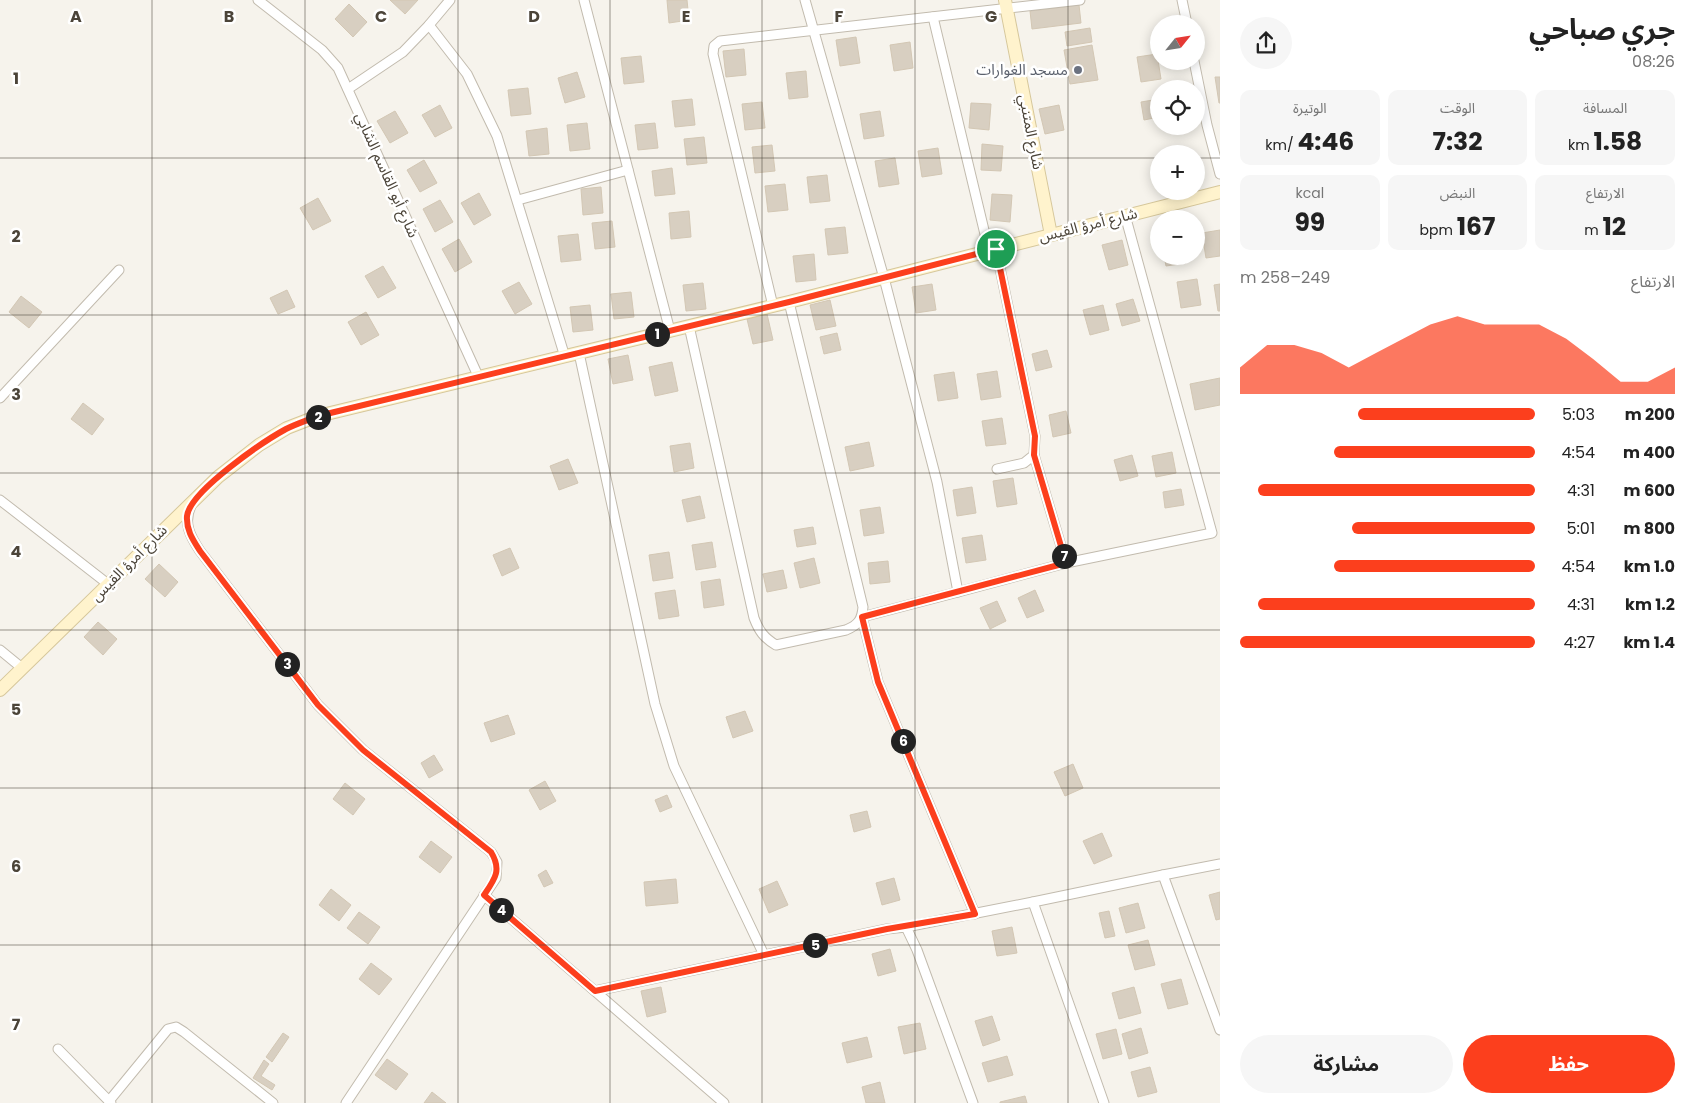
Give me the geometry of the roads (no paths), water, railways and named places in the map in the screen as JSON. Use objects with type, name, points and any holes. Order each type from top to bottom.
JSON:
[{"type":"street","name":"شارع أبو القاسم الشابي","points":[[258,0],[322,50],[338,68],[479,378]]},
{"type":"street","points":[[348,89],[403,52],[450,0]]},
{"type":"street","points":[[584,0],[670,331]]},
{"type":"street","points":[[805,0],[884,278],[937,482],[958,592]]},
{"type":"street","points":[[773,306],[713,54],[714,46],[720,41],[932,17],[1005,4],[1080,0]]},
{"type":"street","points":[[1182,0],[1185,15]]},
{"type":"street","name":"شارع المتنبي","points":[[1005,4],[1051,235]]},
{"type":"street","points":[[932,17],[992,250],[1035,436],[1034,455],[1066,563]]},
{"type":"street","points":[[429,25],[467,74],[497,136],[565,357]]},
{"type":"street","points":[[1196,70],[1220,174]]},
{"type":"street","points":[[518,200],[628,170]]},
{"type":"street","name":"شارع أمرؤ القيس","points":[[0,690],[218,477],[259,445],[287,428],[318,416],[773,306],[1220,192]]},
{"type":"street","points":[[688,326],[754,618],[760,632],[767,640],[776,645],[846,630],[856,625],[862,617],[1066,563],[1212,533],[1125,215]]},
{"type":"street","points":[[0,398],[119,270]]},
{"type":"street","points":[[789,302],[862,601],[862,617],[878,682],[975,914]]},
{"type":"street","points":[[579,353],[658,713],[674,766],[764,955]]},
{"type":"street","points":[[997,469],[1024,463],[1034,455]]},
{"type":"street","points":[[195,499],[187,515],[188,532],[200,551],[318,705],[363,750],[491,852],[497,862],[496,878],[346,1103]]},
{"type":"street","points":[[0,500],[108,584]]},
{"type":"street","points":[[0,650],[22,668]]},
{"type":"street","points":[[595,991],[764,955],[1220,864]]},
{"type":"street","points":[[1163,875],[1220,1030]]},
{"type":"street","points":[[484,895],[724,1103]]},
{"type":"street","points":[[1033,902],[1104,1103]]},
{"type":"street","points":[[906,927],[917,950],[973,1103]]},
{"type":"street","points":[[58,1049],[110,1102],[168,1029],[176,1027],[273,1103]]},
{"type":"place","name":"مسجد الغوارات","points":[[1078,70]]}]
